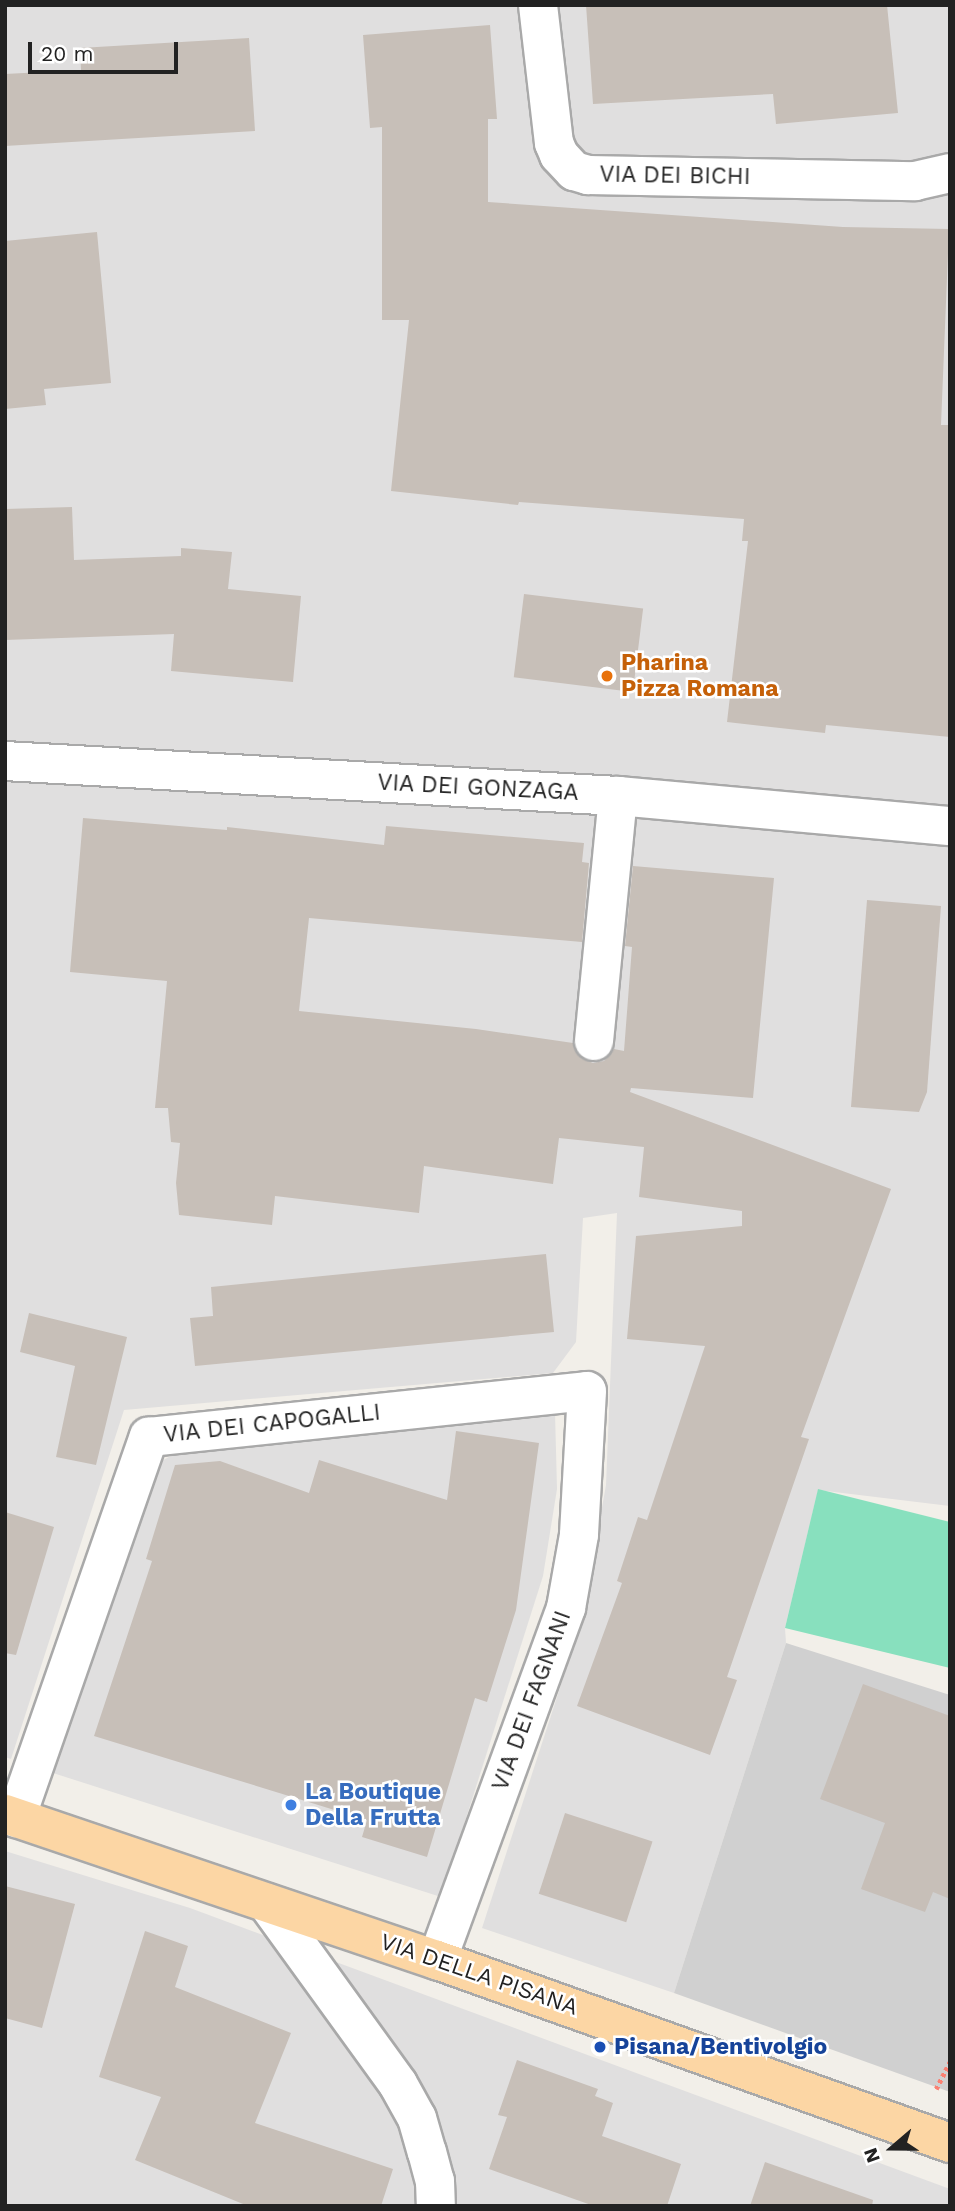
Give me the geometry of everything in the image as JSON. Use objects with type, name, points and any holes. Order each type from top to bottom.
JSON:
[{"type":"main road","name":"VIA DELLA PISANA","points":[[11,1816],[437,1960],[950,2143]]},
{"type":"street","name":"VIA DEI BICHI","points":[[538,5],[554,143],[559,155],[574,171],[588,175],[915,181],[950,173]]},
{"type":"street","name":"VIA DEI GONZAGA","points":[[5,761],[618,796],[950,826]]},
{"type":"street","points":[[594,1041],[618,796]]},
{"type":"street","name":"VIA DEI CAPOGALLI","points":[[11,1816],[149,1437],[587,1391]]},
{"type":"street","name":"VIA DEI FAGNANI","points":[[437,1960],[566,1608],[579,1535],[587,1391]]},
{"type":"street","points":[[267,1903],[398,2084],[417,2118],[435,2181],[436,2206]]},
{"type":"shaded area","points":[[5,5],[950,5],[950,1506],[818,1490],[785,1628],[786,1643],[674,1993],[482,1928],[582,1620],[606,1485],[617,1213],[583,1218],[576,1342],[553,1373],[124,1410],[11,1759],[5,1757]]},
{"type":"shaded area","points":[[555,1413],[557,1489],[543,1576],[441,1897],[53,1773],[160,1462],[176,1453]]},
{"type":"shaded area","points":[[786,1643],[950,1695],[950,2092],[674,1993]]},
{"type":"shaded area","points":[[5,1851],[190,1908],[950,2189],[950,2206],[5,2206]]},
{"type":"green space","points":[[818,1489],[950,1522],[950,1668],[785,1628]]},
{"type":"building","points":[[586,5],[887,5],[898,113],[776,124],[773,94],[593,104]]},
{"type":"building","points":[[490,25],[497,119],[488,119],[488,202],[843,227],[949,229],[941,425],[950,425],[950,737],[826,725],[825,733],[727,722],[748,541],[742,541],[744,519],[519,502],[518,505],[391,491],[409,320],[382,320],[382,127],[370,128],[363,35]]},
{"type":"building","points":[[249,38],[255,131],[5,146],[5,74],[81,70],[80,48]]},
{"type":"building","points":[[97,232],[111,383],[44,389],[46,405],[5,409],[5,241]]},
{"type":"building","points":[[72,507],[74,560],[181,556],[181,548],[232,552],[228,589],[301,596],[293,682],[171,671],[174,634],[5,640],[5,509]]},
{"type":"building","points":[[524,594],[643,609],[633,692],[514,677]]},
{"type":"building","points":[[83,818],[227,830],[227,827],[384,845],[386,826],[584,843],[582,862],[589,863],[582,942],[309,918],[299,1011],[476,1029],[573,1043],[581,1058],[593,1063],[604,1061],[614,1049],[624,1051],[632,947],[625,946],[633,866],[774,878],[753,1098],[631,1088],[630,1092],[891,1189],[801,1437],[809,1439],[727,1677],[737,1680],[710,1755],[577,1706],[622,1583],[617,1581],[638,1517],[647,1520],[705,1346],[627,1339],[636,1236],[742,1226],[742,1211],[639,1197],[644,1147],[559,1138],[553,1184],[424,1166],[419,1213],[275,1196],[272,1225],[179,1215],[176,1183],[180,1143],[171,1142],[168,1108],[155,1108],[167,981],[70,972]]},
{"type":"building","points":[[867,900],[941,906],[927,1092],[919,1112],[851,1107]]},
{"type":"building","points":[[546,1254],[554,1332],[195,1366],[190,1318],[213,1316],[211,1287]]},
{"type":"building","points":[[29,1313],[127,1337],[96,1465],[56,1457],[75,1366],[20,1352]]},
{"type":"building","points":[[456,1431],[539,1443],[516,1610],[487,1702],[475,1698],[427,1857],[362,1837],[367,1820],[94,1736],[152,1561],[146,1559],[175,1465],[220,1461],[309,1493],[319,1460],[447,1500]]},
{"type":"building","points":[[5,1512],[54,1527],[16,1655],[5,1653]]},
{"type":"building","points":[[863,1684],[950,1716],[950,1899],[933,1892],[925,1912],[861,1889],[885,1823],[820,1799]]},
{"type":"building","points":[[565,1813],[652,1841],[626,1922],[539,1894]]},
{"type":"building","points":[[5,1886],[75,1904],[42,2028],[5,2018]]},
{"type":"building","points":[[145,1931],[188,1946],[175,1987],[291,2033],[255,2123],[393,2169],[381,2206],[248,2206],[135,2160],[161,2097],[99,2077]]},
{"type":"building","points":[[517,2060],[598,2089],[595,2096],[613,2103],[602,2136],[681,2164],[667,2206],[594,2206],[489,2169],[507,2117],[498,2115]]},
{"type":"building","points":[[765,2162],[873,2200],[872,2206],[750,2206]]},
{"type":"place","name":"Pharina Pizza Romana","points":[[607,676]]},
{"type":"place","name":"La Boutique Della Frutta","points":[[291,1805]]},
{"type":"place","name":"Pisana/Bentivolgio","points":[[600,2047]]}]
